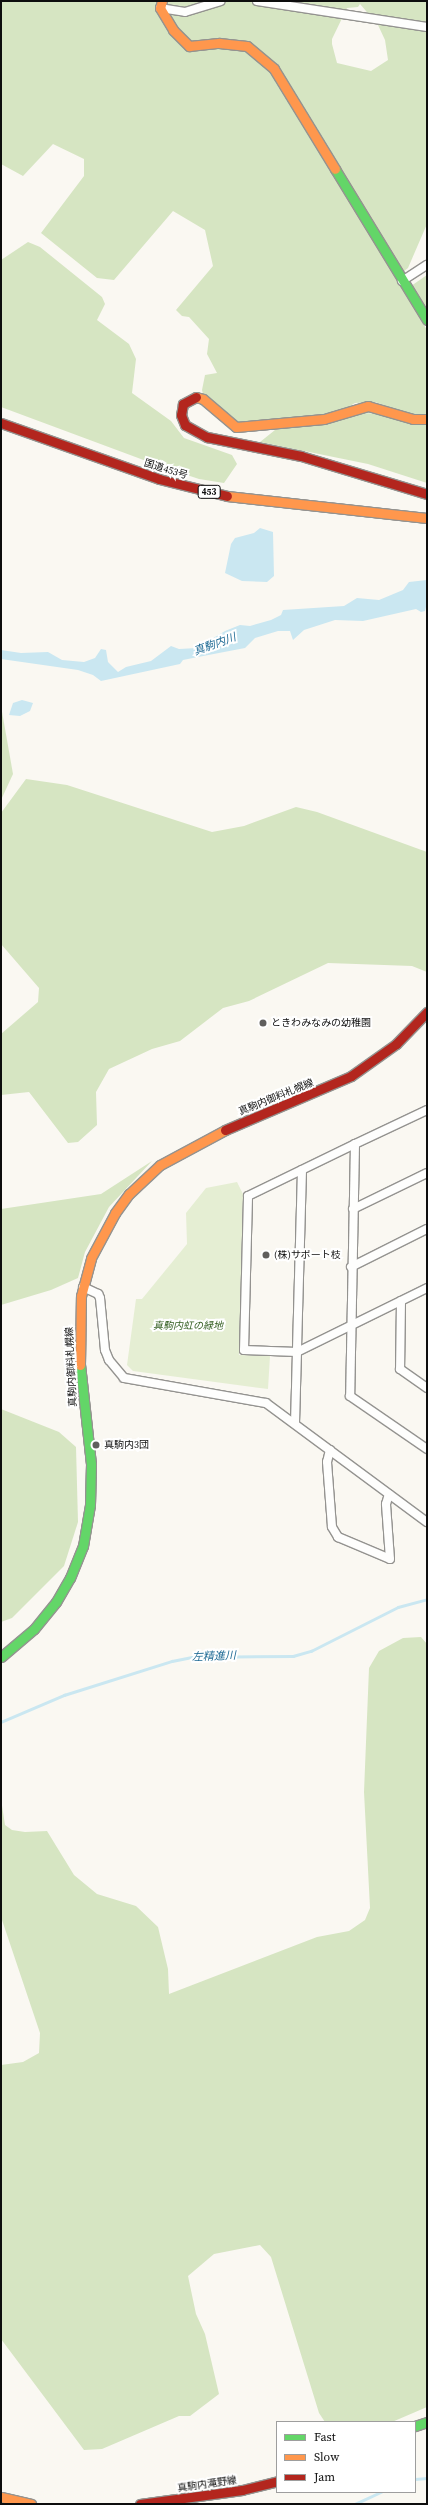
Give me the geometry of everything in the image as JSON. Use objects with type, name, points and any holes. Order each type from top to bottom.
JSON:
[{"type":"main road","points":[[161,5],[173,30],[189,46],[219,43],[247,46],[274,69],[427,320]]},
{"type":"main road","points":[[427,419],[413,419],[368,406],[324,419],[236,426],[203,399],[196,398],[183,404],[181,415],[185,425],[207,437],[301,456],[427,494]]},
{"type":"main road","name":"国道453号","points":[[1,423],[159,479],[219,495],[427,518]]},
{"type":"main road","name":"真駒内御料札幌線","points":[[1,1658],[34,1629],[56,1602],[70,1578],[83,1546],[90,1505],[91,1464],[81,1385],[79,1338],[83,1286],[91,1258],[115,1213],[129,1194],[160,1165],[206,1138],[351,1076],[396,1044],[427,1012]]},
{"type":"main road","points":[[416,2426],[427,2422]]},
{"type":"main road","name":"真駒内滝野線","points":[[140,2504],[242,2490],[276,2481]]},
{"type":"main road","points":[[1,2497],[32,2504]]},
{"type":"street","points":[[161,5],[186,12],[220,1]]},
{"type":"street","points":[[257,1],[427,27]]},
{"type":"street","points":[[402,281],[427,265]]},
{"type":"street","points":[[427,1110],[248,1196],[244,1350],[297,1352],[427,1288]]},
{"type":"street","points":[[355,1144],[350,1325],[350,1396],[427,1448]]},
{"type":"street","points":[[295,1423],[302,1170]]},
{"type":"street","points":[[353,1209],[427,1173]]},
{"type":"street","points":[[352,1267],[427,1229]]},
{"type":"street","points":[[83,1286],[98,1294],[100,1298],[105,1350],[109,1360],[124,1378],[266,1404],[295,1423],[427,1522]]},
{"type":"street","points":[[401,1301],[400,1369],[427,1388]]},
{"type":"street","points":[[330,1450],[326,1462],[332,1527],[338,1537],[390,1559],[386,1504],[389,1494]]},
{"type":"green space","points":[[1,1],[427,1],[427,224],[408,268],[403,272],[280,87],[427,330],[427,415],[412,415],[375,402],[355,403],[340,412],[238,424],[206,406],[202,390],[205,375],[217,373],[207,354],[209,339],[189,317],[182,316],[176,310],[213,266],[205,230],[173,211],[114,280],[97,278],[41,233],[84,176],[84,159],[53,144],[23,176],[1,164]],"holes":[[[360,4],[378,25],[385,40],[388,60],[371,71],[337,63],[332,39],[347,8],[358,7]]]},
{"type":"green space","points":[[28,242],[40,247],[102,297],[105,304],[97,320],[129,344],[136,359],[132,393],[171,421],[184,438],[232,455],[237,464],[224,483],[199,479],[157,465],[1,407],[1,260]]},
{"type":"green space","points":[[427,275],[427,313],[411,286]]},
{"type":"green space","points":[[362,413],[383,414],[427,421],[427,483],[368,464],[260,442],[275,430]]},
{"type":"green space","points":[[1,706],[13,774],[1,800]]},
{"type":"green space","points":[[26,779],[67,785],[212,832],[244,826],[296,807],[317,812],[427,852],[427,972],[412,966],[328,963],[249,1001],[223,1008],[180,1041],[152,1049],[109,1069],[96,1092],[97,1125],[78,1142],[68,1143],[29,1092],[1,1095],[1,1034],[38,1002],[39,988],[1,944],[1,813]]},
{"type":"green space","points":[[152,1161],[109,1207],[85,1252],[78,1278],[51,1290],[1,1305],[1,1209],[101,1194]]},
{"type":"green space","name":"真駒内虹の緑地","points":[[237,1182],[243,1194],[239,1355],[270,1356],[268,1389],[133,1371],[127,1365],[136,1299],[142,1299],[187,1244],[186,1213],[206,1188]]},
{"type":"green space","points":[[1,1409],[59,1432],[76,1447],[78,1522],[64,1566],[12,1618],[1,1622]]},
{"type":"green space","points":[[421,1637],[427,1644],[427,2407],[394,2421],[324,2421],[319,2413],[271,2257],[260,2245],[214,2254],[188,2276],[196,2314],[205,2334],[219,2394],[190,2416],[179,2416],[102,2449],[84,2450],[1,2339],[1,2065],[23,2062],[39,2053],[40,2033],[1,1917],[1,1799],[5,1825],[12,1830],[25,1832],[47,1831],[74,1875],[97,1894],[136,1906],[158,1927],[168,1969],[169,1994],[317,1937],[349,1931],[365,1920],[370,1908],[364,1792],[369,1668],[379,1651],[403,1638]]},
{"type":"water","points":[[260,528],[273,532],[274,576],[267,582],[242,581],[225,573],[231,544],[235,538],[254,533]]},
{"type":"water","name":"真駒内川","points":[[427,580],[427,603],[425,611],[421,612],[416,609],[363,621],[335,620],[304,630],[293,640],[290,631],[278,631],[255,638],[245,648],[183,660],[180,664],[101,681],[93,675],[78,670],[1,659],[1,650],[21,653],[48,652],[62,660],[84,662],[95,658],[101,649],[106,650],[108,662],[118,672],[126,667],[151,661],[171,646],[179,649],[197,648],[225,631],[240,625],[250,626],[271,620],[281,615],[283,610],[344,606],[357,598],[379,600],[403,590],[409,582]]},
{"type":"water","points":[[22,700],[33,703],[30,711],[20,716],[9,715],[13,703]]},
{"type":"waterway","name":"左精進川","points":[[1,1722],[64,1695],[172,1661],[192,1657],[293,1656],[311,1651],[398,1607],[427,1599]]},
{"type":"waterway","points":[[416,2479],[427,2478]]},
{"type":"waterway","points":[[355,2504],[379,2493]]},
{"type":"traffic: fast","points":[[335,169],[427,320]]},
{"type":"traffic: fast","points":[[1,1657],[34,1629],[56,1602],[70,1578],[83,1546],[90,1505],[91,1464],[80,1365]]},
{"type":"traffic: fast","points":[[416,2426],[427,2422]]},
{"type":"traffic: slow","points":[[162,1],[160,8],[173,30],[189,46],[219,43],[247,46],[274,69],[335,169]]},
{"type":"traffic: slow","points":[[196,397],[203,399],[236,427],[324,419],[368,406],[413,419],[427,419]]},
{"type":"traffic: slow","points":[[227,496],[427,518]]},
{"type":"traffic: slow","points":[[80,1365],[81,1296],[91,1258],[115,1213],[129,1194],[160,1165],[225,1130]]},
{"type":"traffic: slow","points":[[1,2497],[31,2504]]},
{"type":"traffic: jam","points":[[196,397],[183,404],[181,415],[185,425],[207,437],[301,456],[427,494]]},
{"type":"traffic: jam","points":[[1,423],[159,479],[227,496]]},
{"type":"traffic: jam","points":[[225,1130],[351,1076],[396,1044],[427,1012]]},
{"type":"traffic: jam","points":[[140,2504],[242,2490],[276,2481]]},
{"type":"place","name":"ときわみなみの幼稚園","points":[[263,1023]]},
{"type":"place","name":"(株)サポート枝","points":[[266,1255]]},
{"type":"place","name":"真駒内3団","points":[[96,1445]]}]
